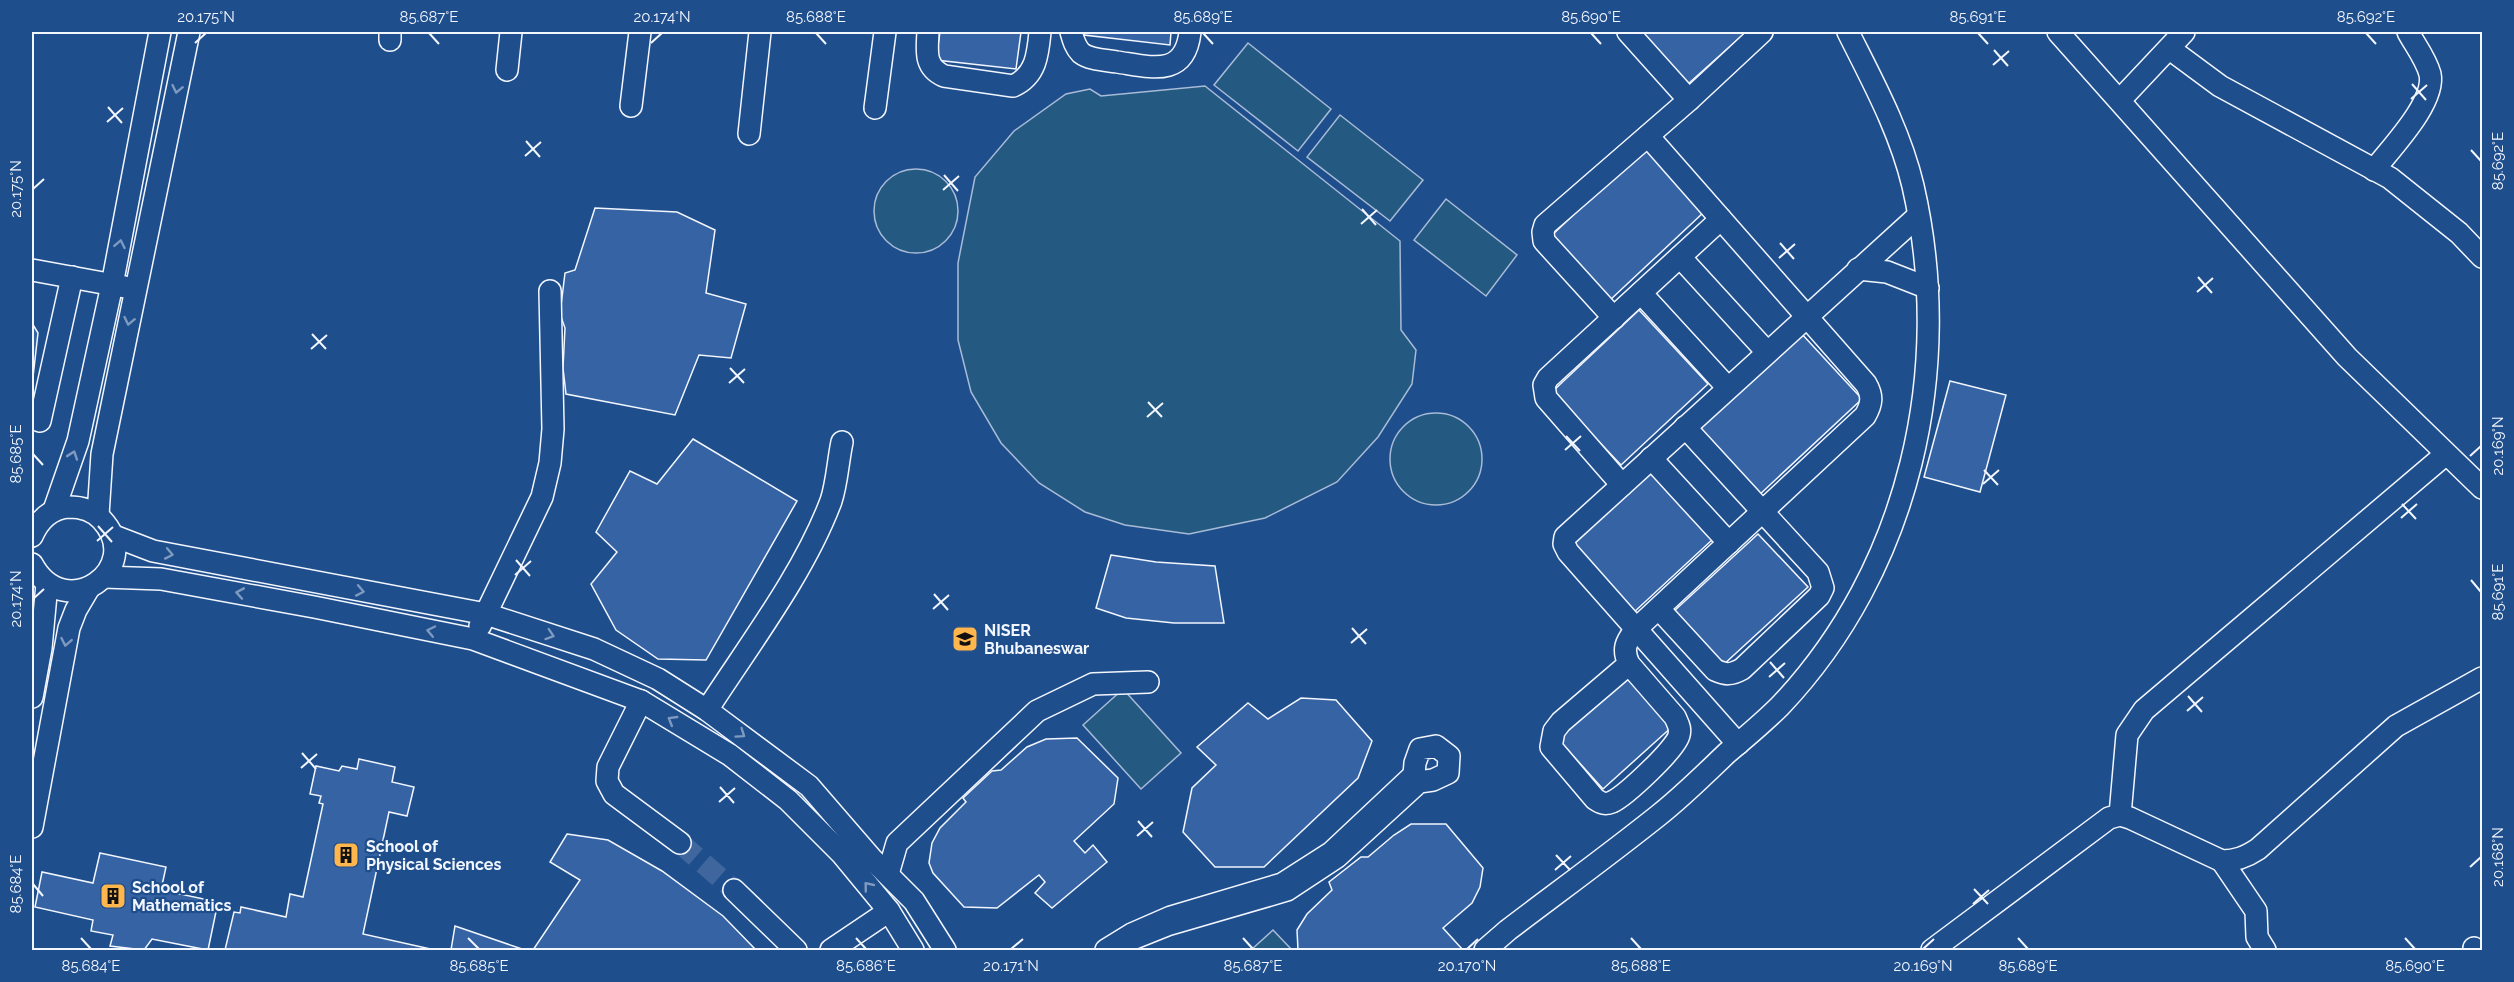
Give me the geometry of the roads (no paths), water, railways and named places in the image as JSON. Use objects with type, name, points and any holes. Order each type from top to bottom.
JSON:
[{"type":"street","points":[[32,536],[78,441],[112,285],[160,32]]},
{"type":"street","points":[[98,515],[102,454],[189,32]]},
{"type":"street","points":[[507,70],[511,32]]},
{"type":"street","points":[[630,106],[640,32]]},
{"type":"street","points":[[748,134],[760,32]]},
{"type":"street","points":[[875,108],[885,32]]},
{"type":"street","points":[[928,32],[927,54],[929,64],[935,72],[944,76],[1013,86],[1030,73],[1036,63],[1040,32]]},
{"type":"street","points":[[1071,32],[1074,44],[1081,53],[1087,56],[1161,68],[1183,56],[1189,43],[1190,32]]},
{"type":"street","points":[[1628,32],[1689,100]]},
{"type":"street","points":[[1614,318],[1544,241],[1545,225],[1689,100],[1762,32]]},
{"type":"street","points":[[1485,951],[1508,930],[1661,814],[1779,707],[1809,671],[1849,615],[1870,577],[1890,531],[1919,436],[1927,372],[1930,313],[1928,288],[1913,185],[1899,141],[1881,97],[1848,32]]},
{"type":"street","points":[[2058,32],[2346,357],[2482,488]]},
{"type":"street","points":[[2120,100],[2184,32]]},
{"type":"street","points":[[2374,170],[2421,108],[2430,90],[2430,75],[2408,32]]},
{"type":"street","points":[[2170,49],[2220,86],[2390,178],[2458,233],[2482,257]]},
{"type":"street","points":[[1629,664],[1561,722],[1551,738],[1551,747],[1601,804],[1611,803],[1622,795],[1672,747],[1679,737],[1680,726],[1675,717],[1629,664],[1624,649],[1635,630],[1764,512],[1865,416],[1871,406],[1871,394],[1866,384],[1648,136]]},
{"type":"street","points":[[1738,744],[1568,552],[1564,544],[1565,537],[1918,216]]},
{"type":"street","points":[[1622,485],[1546,398],[1544,385],[1548,378],[1721,219]]},
{"type":"street","points":[[1680,257],[1767,352]]},
{"type":"street","points":[[1858,269],[1887,272],[1928,288]]},
{"type":"street","points":[[32,270],[136,290]]},
{"type":"street","points":[[40,421],[72,278]]},
{"type":"street","points":[[473,639],[542,497],[550,463],[553,429],[550,291]]},
{"type":"street","points":[[1641,292],[1728,388]]},
{"type":"street","points":[[1659,609],[1714,670],[1733,674],[1742,669],[1819,596],[1823,588],[1823,580],[1818,572],[1685,427]]},
{"type":"street","points":[[707,710],[796,572],[819,530],[832,498],[842,442]]},
{"type":"street","points":[[2120,815],[2127,735],[2144,710],[2446,454]]},
{"type":"street","points":[[1651,458],[1729,543]]},
{"type":"street","points":[[32,827],[69,628],[76,610],[97,583],[116,550],[114,536],[98,515],[75,507],[43,515]]},
{"type":"street","points":[[114,536],[153,551],[486,614],[594,649],[658,679],[707,710],[809,786],[914,901],[945,951]]},
{"type":"street","points":[[32,564],[37,574],[47,584],[58,590],[76,592],[97,583],[161,579],[473,639],[641,701],[730,755],[788,800],[842,854],[889,911],[913,951]]},
{"type":"street","points":[[32,698],[41,648],[47,584]]},
{"type":"street","points":[[1932,951],[2109,818],[2120,815],[2222,861],[2233,861],[2258,849],[2396,726],[2482,678]]},
{"type":"street","points":[[888,874],[897,843],[1037,711],[1093,684],[1148,682]]},
{"type":"street","points":[[641,701],[608,767],[607,781],[614,794],[680,843]]},
{"type":"street","points":[[1106,951],[1132,934],[1171,917],[1282,884],[1332,852],[1414,775],[1420,749],[1436,746],[1449,756],[1448,773],[1433,780],[1419,782],[1336,857],[1287,890],[1167,925],[1132,939],[1115,951]]},
{"type":"street","points":[[2222,861],[2256,911],[2257,937],[2265,951]]},
{"type":"street","points":[[734,890],[796,951]]},
{"type":"street","points":[[831,951],[889,911]]},
{"type":"tunnel","points":[[680,843],[734,890]]},
{"type":"place","name":"NISER Bhubaneswar","points":[[965,639]]},
{"type":"place","name":"School of Physical Sciences","points":[[346,855]]},
{"type":"place","name":"School of Mathematics","points":[[113,896]]}]
